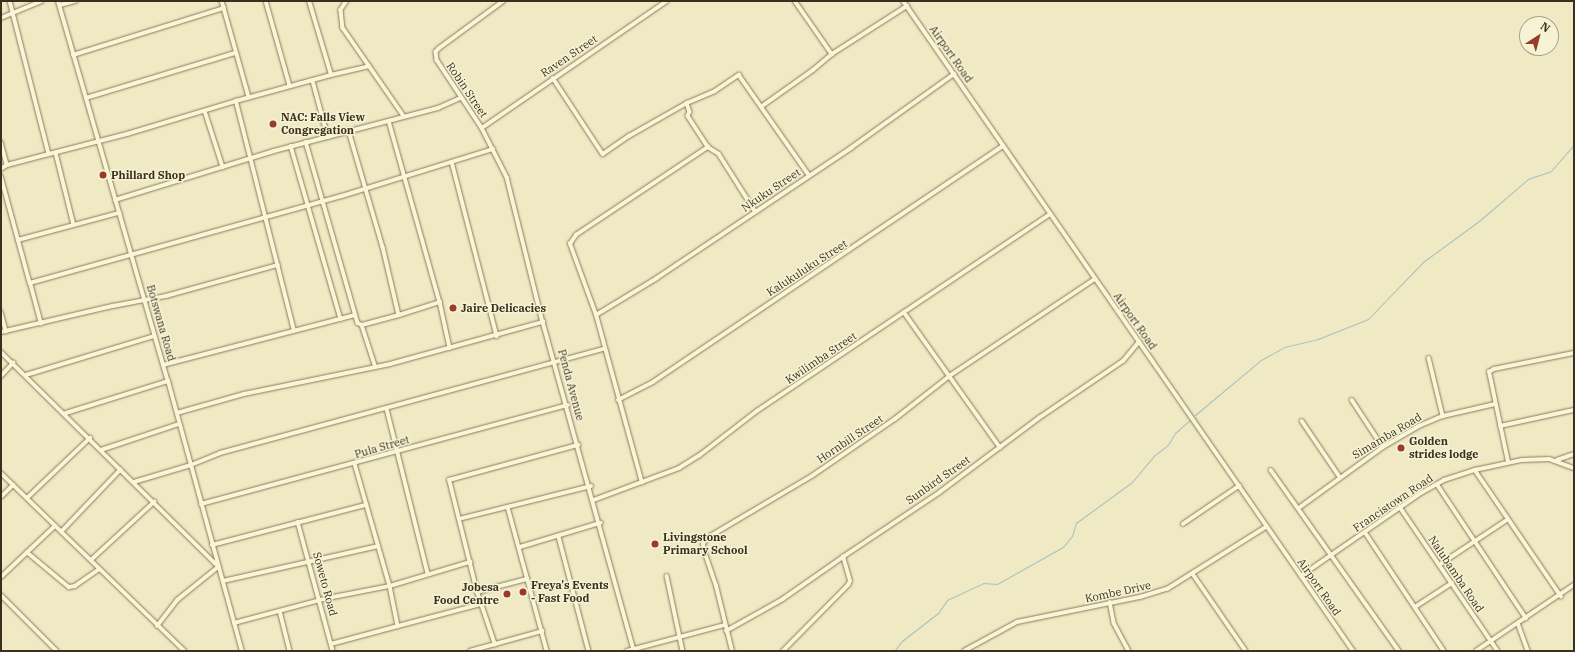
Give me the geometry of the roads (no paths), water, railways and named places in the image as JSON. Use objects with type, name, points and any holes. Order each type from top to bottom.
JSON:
[{"type":"street","points":[[10,1],[49,154]]},
{"type":"street","points":[[1,18],[14,14],[21,8],[42,1]]},
{"type":"street","points":[[59,3],[75,1]]},
{"type":"street","points":[[222,1],[235,53],[249,97]]},
{"type":"street","points":[[266,1],[290,86]]},
{"type":"street","points":[[309,1],[331,75]]},
{"type":"street","points":[[347,1],[341,10],[343,28],[404,116]]},
{"type":"street","name":"Robin Street","points":[[482,128],[460,98],[437,60],[436,52],[504,1]]},
{"type":"street","name":"Raven Street","points":[[482,128],[667,1]]},
{"type":"street","points":[[795,1],[832,54]]},
{"type":"street","name":"Airport Road","points":[[903,1],[1353,651]]},
{"type":"street","name":"Botswana Road","points":[[59,3],[73,56],[168,381],[242,651]]},
{"type":"street","points":[[761,107],[813,70],[832,54],[907,6]]},
{"type":"street","points":[[73,56],[224,8]]},
{"type":"street","points":[[86,98],[235,53]]},
{"type":"street","points":[[1,169],[7,165],[56,153],[249,97],[369,66]]},
{"type":"street","name":"Nkuku Street","points":[[596,315],[657,278],[810,175],[954,74]]},
{"type":"street","points":[[553,78],[604,154],[687,103],[715,91],[739,75],[810,175]]},
{"type":"street","points":[[313,81],[328,137]]},
{"type":"street","points":[[115,200],[306,142],[438,108],[460,98]]},
{"type":"street","points":[[236,101],[294,331]]},
{"type":"street","points":[[687,103],[690,112],[688,116],[708,147],[719,154],[755,211]]},
{"type":"street","points":[[205,111],[223,167]]},
{"type":"street","points":[[389,121],[440,302],[450,348]]},
{"type":"street","name":"Penda Avenue","points":[[482,128],[511,190],[543,322],[556,361],[634,650]]},
{"type":"street","points":[[349,131],[364,189],[383,247],[399,315]]},
{"type":"street","points":[[1,142],[7,165]]},
{"type":"street","points":[[306,142],[355,315],[358,323],[362,325],[375,365]]},
{"type":"street","points":[[292,146],[341,319]]},
{"type":"street","name":"Kalukuluku Street","points":[[618,400],[653,382],[1002,146]]},
{"type":"street","points":[[642,483],[604,349],[596,315],[570,249],[572,240],[671,170],[708,147]]},
{"type":"street","points":[[30,283],[364,189],[493,149]]},
{"type":"street","points":[[56,153],[74,225]]},
{"type":"street","points":[[452,162],[497,336]]},
{"type":"street","points":[[1,176],[41,324]]},
{"type":"street","points":[[18,240],[119,213]]},
{"type":"street","name":"Kwilimba Street","points":[[594,500],[679,468],[700,455],[757,411],[1050,214]]},
{"type":"street","points":[[1,332],[41,324],[119,304],[145,301],[278,265]]},
{"type":"street","name":"Hornbill Street","points":[[732,651],[716,586],[704,551],[703,544],[707,538],[812,476],[895,419],[951,375],[1095,279]]},
{"type":"street","points":[[362,325],[440,302]]},
{"type":"street","points":[[1,312],[6,331]]},
{"type":"street","points":[[904,312],[951,375],[972,409],[1000,447]]},
{"type":"street","points":[[163,365],[355,315]]},
{"type":"street","points":[[177,413],[244,394],[375,365],[390,364],[497,336],[543,322]]},
{"type":"street","points":[[26,375],[154,336]]},
{"type":"street","name":"Sunbird Street","points":[[726,631],[783,599],[940,492],[1000,447],[1123,361],[1139,342]]},
{"type":"street","points":[[134,482],[191,465],[220,453],[387,410],[556,361],[604,349]]},
{"type":"street","points":[[1,352],[66,413],[120,470],[134,482],[219,567],[178,600],[158,626]]},
{"type":"street","points":[[1508,462],[1489,376],[1494,369],[1574,353]]},
{"type":"street","points":[[1429,358],[1443,416]]},
{"type":"street","points":[[1,376],[13,363]]},
{"type":"street","points":[[66,413],[168,381]]},
{"type":"street","points":[[1352,400],[1383,447]]},
{"type":"street","name":"Simamba Road","points":[[1299,508],[1383,447],[1419,426],[1443,416],[1495,404]]},
{"type":"street","name":"Pula Street","points":[[201,504],[355,464],[568,405]]},
{"type":"street","points":[[387,410],[399,451],[428,574]]},
{"type":"street","points":[[1500,426],[1574,410]]},
{"type":"street","points":[[1302,421],[1340,477]]},
{"type":"street","points":[[101,450],[179,424]]},
{"type":"street","points":[[27,498],[90,438]]},
{"type":"street","points":[[495,644],[477,592],[449,480],[578,445]]},
{"type":"street","points":[[1556,460],[1574,454]]},
{"type":"street","name":"Francistown Road","points":[[1301,576],[1332,556],[1400,507],[1437,484],[1475,470],[1508,462],[1531,459],[1556,460],[1574,468]]},
{"type":"street","points":[[355,464],[390,586],[398,626]]},
{"type":"street","points":[[61,532],[120,470]]},
{"type":"street","points":[[1271,470],[1399,651]]},
{"type":"street","points":[[1475,470],[1507,520],[1561,596]]},
{"type":"street","points":[[1,473],[185,651]]},
{"type":"street","points":[[1437,484],[1526,618]]},
{"type":"street","points":[[1,497],[13,485]]},
{"type":"street","points":[[459,519],[590,486]]},
{"type":"street","points":[[1183,524],[1239,486]]},
{"type":"street","points":[[91,560],[154,502]]},
{"type":"street","points":[[212,545],[366,505]]},
{"type":"street","points":[[508,507],[547,651]]},
{"type":"street","name":"Nalubamba Road","points":[[1400,507],[1498,651]]},
{"type":"street","points":[[1439,566],[1507,520]]},
{"type":"street","name":"Soweto Road","points":[[298,522],[311,562],[333,651]]},
{"type":"street","points":[[520,547],[558,537],[600,523]]},
{"type":"street","points":[[1,577],[55,526]]},
{"type":"street","name":"Kombe Drive","points":[[964,651],[1017,622],[1160,592],[1193,574],[1266,527]]},
{"type":"street","points":[[1366,532],[1444,651]]},
{"type":"street","points":[[558,537],[589,651]]},
{"type":"street","points":[[223,581],[378,546]]},
{"type":"street","points":[[28,552],[69,587],[75,586],[99,569]]},
{"type":"street","points":[[783,651],[848,585],[850,581],[843,557]]},
{"type":"street","points":[[234,623],[280,610],[390,586],[470,562]]},
{"type":"street","points":[[1193,574],[1246,651]]},
{"type":"street","points":[[667,576],[683,651]]},
{"type":"street","points":[[477,592],[527,579]]},
{"type":"street","points":[[1416,607],[1452,583]]},
{"type":"street","points":[[1476,651],[1561,596],[1574,585]]},
{"type":"street","points":[[1,595],[57,651]]},
{"type":"street","points":[[1110,602],[1114,623],[1129,651]]},
{"type":"street","points":[[331,644],[481,604]]},
{"type":"street","points":[[280,610],[290,651]]},
{"type":"street","points":[[1518,623],[1528,651]]},
{"type":"street","points":[[627,651],[725,625]]},
{"type":"street","points":[[473,651],[542,631]]},
{"type":"waterway","points":[[1195,415],[1261,360],[1284,347],[1318,339],[1368,319],[1423,262],[1479,221],[1528,179],[1551,171],[1574,145]]},
{"type":"waterway","points":[[894,651],[902,641],[938,613],[947,600],[983,583],[997,584],[1063,547],[1072,536],[1076,523],[1132,482],[1155,455],[1168,445],[1175,433],[1190,420]]},
{"type":"place","name":"NAC: Falls View Congregation","points":[[273,124]]},
{"type":"place","name":"Phillard Shop","points":[[103,175]]},
{"type":"place","name":"Jaire Delicacies","points":[[453,308]]},
{"type":"place","name":"Golden strides lodge","points":[[1401,448]]},
{"type":"place","name":"Livingstone Primary School","points":[[655,544]]},
{"type":"place","name":"Freya's Events - Fast Food","points":[[523,592]]},
{"type":"place","name":"Jobesa Food Centre","points":[[507,594]]}]
